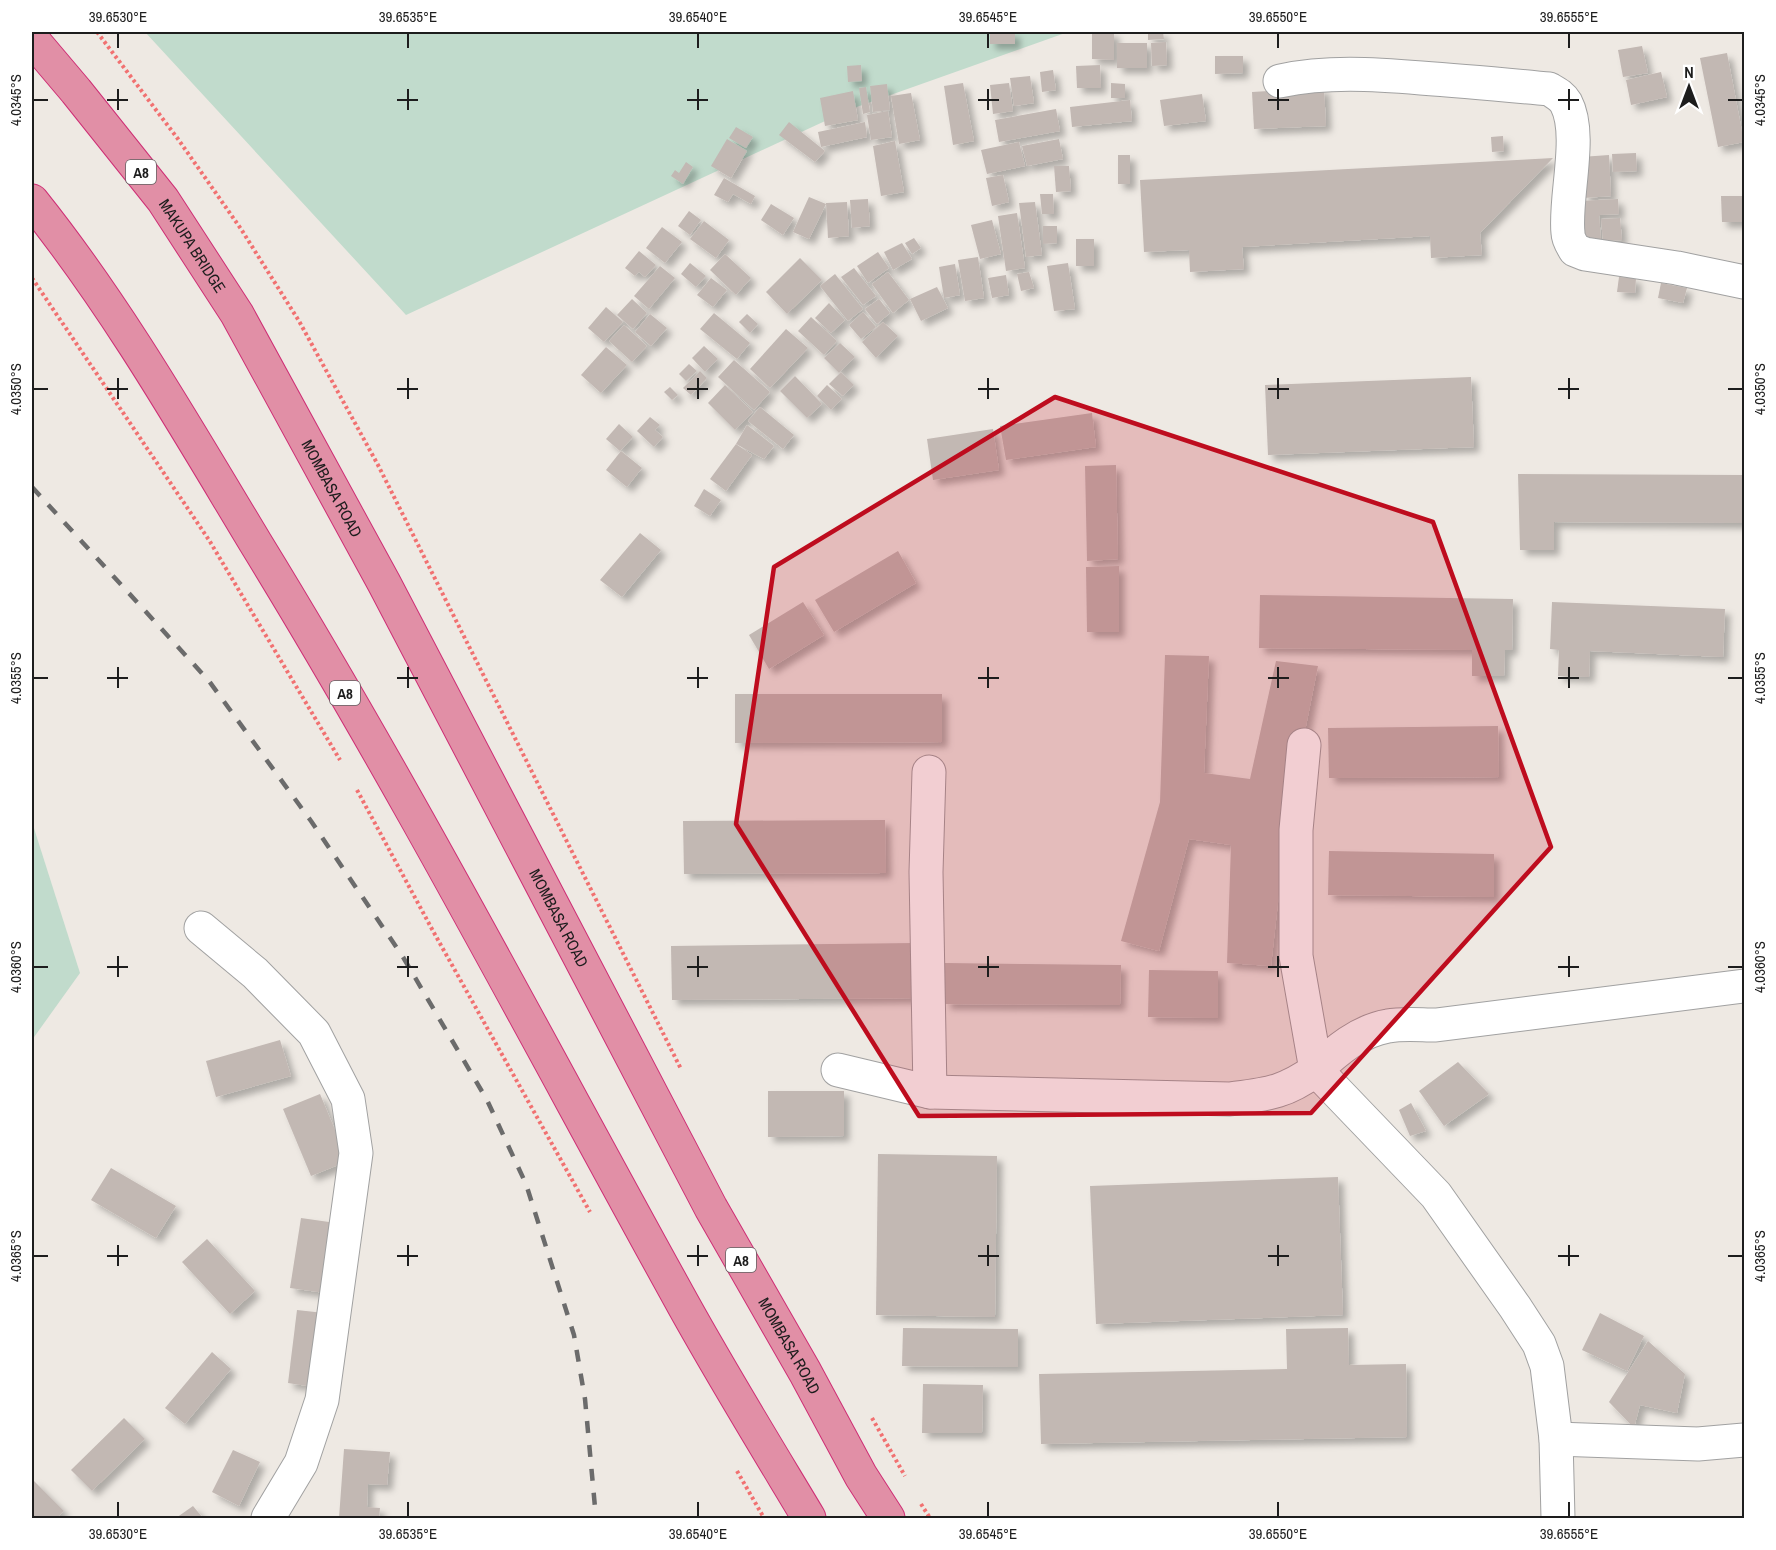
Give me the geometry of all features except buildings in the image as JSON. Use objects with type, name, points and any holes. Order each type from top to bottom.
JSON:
[{"type":"highway","name":"MAKUPA BRIDGE","points":[[32,39],[163,200],[237,314]]},
{"type":"highway","name":"A8","points":[[32,201],[72,251],[151,371],[310,630],[523,1010],[686,1309],[809,1518]]},
{"type":"highway","name":"MOMBASA ROAD","points":[[237,314],[384,583],[711,1208],[805,1372],[861,1476],[888,1518]]},
{"type":"street","points":[[1280,81],[1305,76],[1352,74],[1443,79],[1549,89],[1559,94],[1567,105],[1570,120],[1573,144],[1568,233],[1575,250],[1585,254],[1677,268],[1744,282]]},
{"type":"street","points":[[1304,745],[1296,830],[1296,956],[1316,1070],[1436,1195],[1539,1344],[1547,1366],[1556,1439],[1558,1518]]},
{"type":"street","points":[[929,772],[926,872],[930,1092]]},
{"type":"street","points":[[201,928],[255,973],[314,1033],[348,1099],[356,1153],[322,1400],[301,1463],[268,1518]]},
{"type":"street","points":[[838,1070],[930,1092],[1230,1099],[1271,1094],[1295,1085],[1316,1070],[1336,1050],[1359,1037],[1388,1026],[1436,1025],[1744,986]]},
{"type":"street","points":[[1556,1439],[1698,1444],[1744,1440]]},
{"type":"path","points":[[97,32],[241,229],[299,321],[378,465],[683,1074]]},
{"type":"path","points":[[32,278],[209,540],[342,763]]},
{"type":"path","points":[[354,784],[594,1219]]},
{"type":"path","points":[[871,1416],[906,1478]]},
{"type":"path","points":[[735,1467],[764,1518]]},
{"type":"path","points":[[918,1498],[930,1518]]},
{"type":"highlighted area","points":[[1055,397],[1433,522],[1551,847],[1311,1113],[919,1116],[736,824],[774,567]]},
{"type":"green space","points":[[145,32],[1068,32],[851,109],[406,315]]},
{"type":"green space","points":[[32,822],[80,973],[32,1040]]},
{"type":"railway","points":[[32,487],[209,681],[311,821],[403,957],[487,1100],[526,1184],[574,1335],[585,1399],[596,1518]]}]
